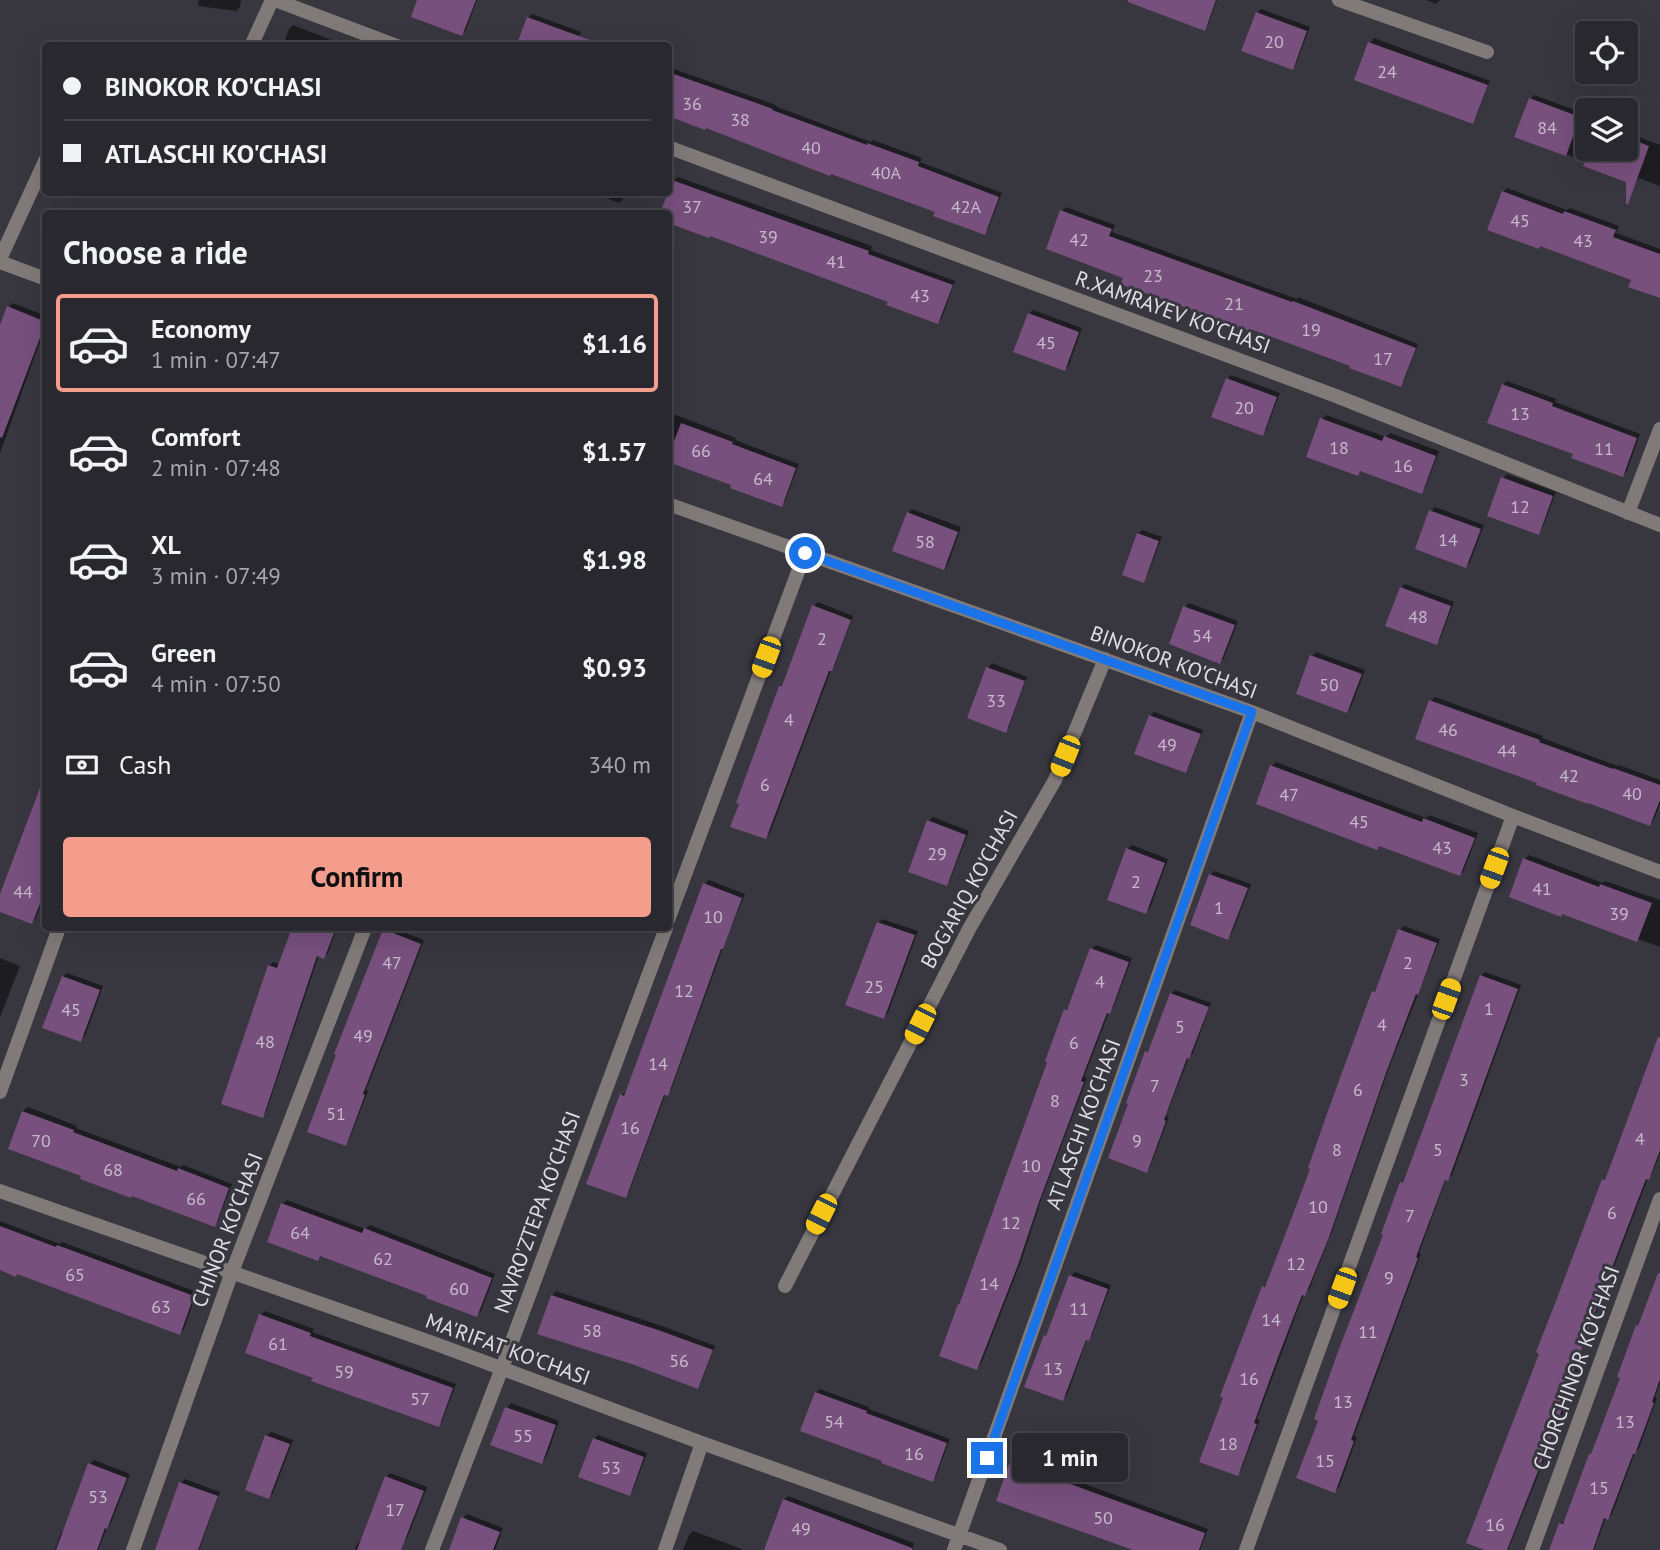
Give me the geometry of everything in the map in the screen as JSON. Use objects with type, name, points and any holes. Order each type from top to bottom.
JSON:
[{"type":"street","points":[[253,42],[274,0],[386,42]]},
{"type":"street","points":[[1339,0],[1487,52]]},
{"type":"street","name":"R.XAMRAYEV KO'CHASI","points":[[672,148],[1323,391],[1660,524]]},
{"type":"street","points":[[42,168],[0,261],[42,277]]},
{"type":"street","points":[[1628,513],[1660,429]]},
{"type":"street","name":"BINOKOR KO'CHASI","points":[[672,505],[1252,712],[1660,872]]},
{"type":"street","points":[[672,909],[805,553]]},
{"type":"street","name":"BOG'ARIQ KO'CHASI","points":[[785,1286],[969,929],[1055,780],[1105,659]]},
{"type":"street","name":"ATLASCHI KO'CHASI","points":[[954,1550],[1252,712]]},
{"type":"street","points":[[1247,1550],[1513,816]]},
{"type":"street","points":[[0,1092],[58,931]]},
{"type":"street","name":"CHINOR KO'CHASI","points":[[134,1550],[232,1272],[364,931]]},
{"type":"street","name":"NAVRO'ZTEPA KO'CHASI","points":[[432,1550],[665,931]]},
{"type":"street","name":"MA'RIFAT KO'CHASI","points":[[0,1191],[502,1368],[1000,1550]]},
{"type":"street","name":"CHORCHINOR KO'CHASI","points":[[1532,1550],[1660,1199]]},
{"type":"street","points":[[665,1550],[702,1443]]},
{"type":"building","points":[[417,0],[476,0],[462,36],[411,17]]},
{"type":"building","points":[[1128,0],[1216,0],[1205,31]]},
{"type":"building","points":[[1256,12],[1307,31],[1293,70],[1241,51]]},
{"type":"building","points":[[527,17],[595,42],[518,42]]},
{"type":"building","points":[[1368,42],[1488,85],[1473,124],[1354,80]]},
{"type":"building","points":[[672,73],[919,162],[918,166],[999,197],[985,235],[933,216],[935,212],[831,174],[830,176],[706,128],[705,130],[672,118]]},
{"type":"building","points":[[1529,98],[1575,115],[1575,131],[1566,156],[1514,137]]},
{"type":"building","points":[[1638,142],[1649,146],[1628,204],[1626,182],[1583,166],[1585,161],[1638,161]]},
{"type":"building","points":[[672,180],[869,251],[868,254],[953,285],[938,324],[886,305],[888,302],[672,224],[672,210],[661,210],[666,196],[672,196]]},
{"type":"building","points":[[1502,191],[1616,230],[1613,237],[1660,254],[1660,298],[1628,287],[1631,280],[1540,246],[1539,249],[1487,230]]},
{"type":"building","points":[[1060,210],[1112,229],[1109,236],[1416,348],[1401,387],[1253,330],[1252,332],[1120,284],[1123,278],[1046,249]]},
{"type":"building","points":[[7,306],[42,320],[42,333],[2,438],[0,437],[0,325]]},
{"type":"building","points":[[1028,313],[1079,332],[1065,371],[1013,352]]},
{"type":"building","points":[[1226,378],[1277,397],[1263,436],[1211,417]]},
{"type":"building","points":[[1502,384],[1637,438],[1623,477],[1571,458],[1573,454],[1487,423]]},
{"type":"building","points":[[1320,418],[1382,441],[1384,436],[1436,456],[1422,494],[1360,471],[1358,476],[1306,457]]},
{"type":"building","points":[[681,423],[796,468],[782,507],[672,463],[672,447]]},
{"type":"building","points":[[1501,477],[1553,496],[1539,535],[1487,516]]},
{"type":"building","points":[[1429,510],[1481,529],[1466,568],[1415,549]]},
{"type":"building","points":[[907,512],[958,532],[944,570],[892,551]]},
{"type":"building","points":[[1137,533],[1159,541],[1144,583],[1122,575]]},
{"type":"building","points":[[1400,587],[1451,606],[1437,645],[1385,626]]},
{"type":"building","points":[[812,605],[851,620],[766,839],[730,827],[739,804],[736,803],[779,686],[782,686]]},
{"type":"building","points":[[1183,606],[1235,625],[1220,664],[1169,644]]},
{"type":"building","points":[[1310,655],[1362,674],[1347,713],[1296,694]]},
{"type":"building","points":[[986,667],[1025,681],[1006,733],[967,718]]},
{"type":"building","points":[[1429,700],[1660,785],[1660,800],[1650,826],[1415,739]]},
{"type":"building","points":[[1149,715],[1201,734],[1186,773],[1134,754]]},
{"type":"building","points":[[1270,765],[1422,822],[1423,818],[1475,838],[1460,876],[1379,846],[1377,850],[1256,804]]},
{"type":"building","points":[[42,782],[42,899],[32,924],[0,912],[0,894]]},
{"type":"building","points":[[927,820],[966,835],[947,886],[908,872]]},
{"type":"building","points":[[1126,848],[1165,863],[1146,914],[1107,900]]},
{"type":"building","points":[[1523,858],[1599,887],[1600,884],[1652,903],[1637,942],[1509,897]]},
{"type":"building","points":[[1209,874],[1248,888],[1228,940],[1190,925]]},
{"type":"building","points":[[703,883],[742,898],[668,1096],[664,1095],[626,1198],[586,1184],[620,1094],[624,1096]]},
{"type":"building","points":[[877,922],[915,935],[884,1019],[845,1005]]},
{"type":"building","points":[[1398,929],[1437,943],[1387,1070],[1328,1240],[1305,1296],[1302,1295],[1280,1352],[1238,1476],[1199,1462],[1223,1398],[1220,1396],[1262,1286],[1265,1287],[1287,1230],[1372,991],[1375,992]]},
{"type":"building","points":[[291,931],[335,931],[324,959],[317,956],[263,1118],[221,1104],[268,965],[277,968]]},
{"type":"building","points":[[382,931],[421,944],[363,1094],[365,1095],[346,1146],[307,1132],[336,1055],[334,1054]]},
{"type":"building","points":[[1090,948],[1129,962],[1081,1081],[1084,1082],[977,1370],[939,1356],[1064,1009],[1067,1010]]},
{"type":"building","points":[[1480,975],[1518,989],[1448,1181],[1445,1180],[1416,1257],[1418,1258],[1351,1440],[1354,1441],[1335,1493],[1296,1478],[1318,1421],[1314,1419],[1400,1182],[1403,1183]]},
{"type":"building","points":[[62,976],[100,990],[81,1042],[42,1028]]},
{"type":"building","points":[[1170,993],[1209,1007],[1189,1059],[1187,1058],[1147,1173],[1108,1158],[1145,1051],[1148,1052]]},
{"type":"building","points":[[1658,1037],[1660,1150],[1649,1180],[1646,1179],[1597,1307],[1574,1371],[1576,1372],[1507,1550],[1485,1550],[1466,1543],[1539,1354],[1536,1352],[1602,1179],[1605,1180]]},
{"type":"building","points":[[22,1111],[177,1171],[178,1168],[229,1188],[215,1227],[80,1179],[81,1176],[8,1149]]},
{"type":"building","points":[[281,1203],[362,1233],[364,1228],[492,1278],[477,1317],[320,1256],[318,1261],[267,1242]]},
{"type":"building","points":[[0,1226],[194,1296],[180,1335],[0,1270]]},
{"type":"building","points":[[1658,1273],[1660,1379],[1635,1454],[1608,1520],[1604,1518],[1593,1550],[1549,1550],[1559,1523],[1563,1524],[1591,1454],[1620,1378],[1617,1377],[1636,1325],[1638,1326]]},
{"type":"building","points":[[1069,1275],[1108,1289],[1063,1401],[1024,1387]]},
{"type":"building","points":[[551,1295],[713,1350],[698,1389],[537,1334]]},
{"type":"building","points":[[259,1314],[311,1333],[310,1336],[453,1388],[439,1427],[311,1381],[313,1378],[245,1353]]},
{"type":"building","points":[[815,1392],[947,1443],[933,1482],[800,1431]]},
{"type":"building","points":[[505,1407],[556,1425],[542,1464],[490,1445]]},
{"type":"building","points":[[265,1435],[290,1444],[269,1499],[245,1490]]},
{"type":"building","points":[[593,1438],[644,1457],[630,1496],[578,1477]]},
{"type":"building","points":[[1010,1462],[1205,1533],[1199,1550],[1133,1550],[996,1501]]},
{"type":"building","points":[[88,1463],[127,1478],[97,1550],[56,1550]]},
{"type":"building","points":[[385,1476],[424,1491],[401,1550],[357,1550]]},
{"type":"building","points":[[179,1482],[218,1496],[198,1550],[155,1550]]},
{"type":"building","points":[[783,1499],[912,1548],[912,1550],[764,1550]]},
{"type":"building","points":[[461,1517],[500,1532],[493,1550],[449,1550]]},
{"type":"route","points":[[805,553],[1252,712],[987,1458]]}]
